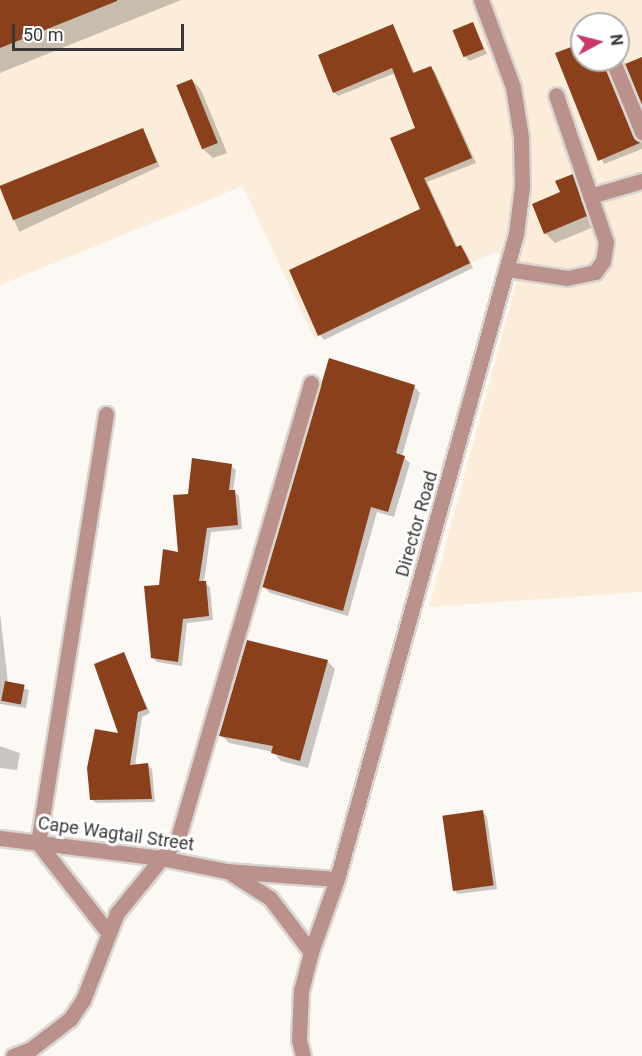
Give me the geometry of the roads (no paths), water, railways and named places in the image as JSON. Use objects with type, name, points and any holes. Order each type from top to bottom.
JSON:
[{"type":"street","name":"Director Road","points":[[303,1056],[300,1000],[311,952],[337,879],[507,269],[522,186],[521,137],[506,64],[480,0]]},
{"type":"street","points":[[617,72],[642,132]]},
{"type":"street","points":[[507,269],[567,278],[596,272],[603,261],[606,242],[556,94]]},
{"type":"street","points":[[590,196],[642,181]]},
{"type":"street","points":[[13,1056],[31,1049],[70,1019],[83,1000],[107,931],[178,838],[311,383]]},
{"type":"street","points":[[106,414],[38,843],[107,931]]},
{"type":"street","name":"Cape Wagtail Street","points":[[0,837],[161,858],[226,871]]},
{"type":"street","points":[[226,871],[337,879]]},
{"type":"street","points":[[226,871],[262,891],[279,908],[311,952]]}]
